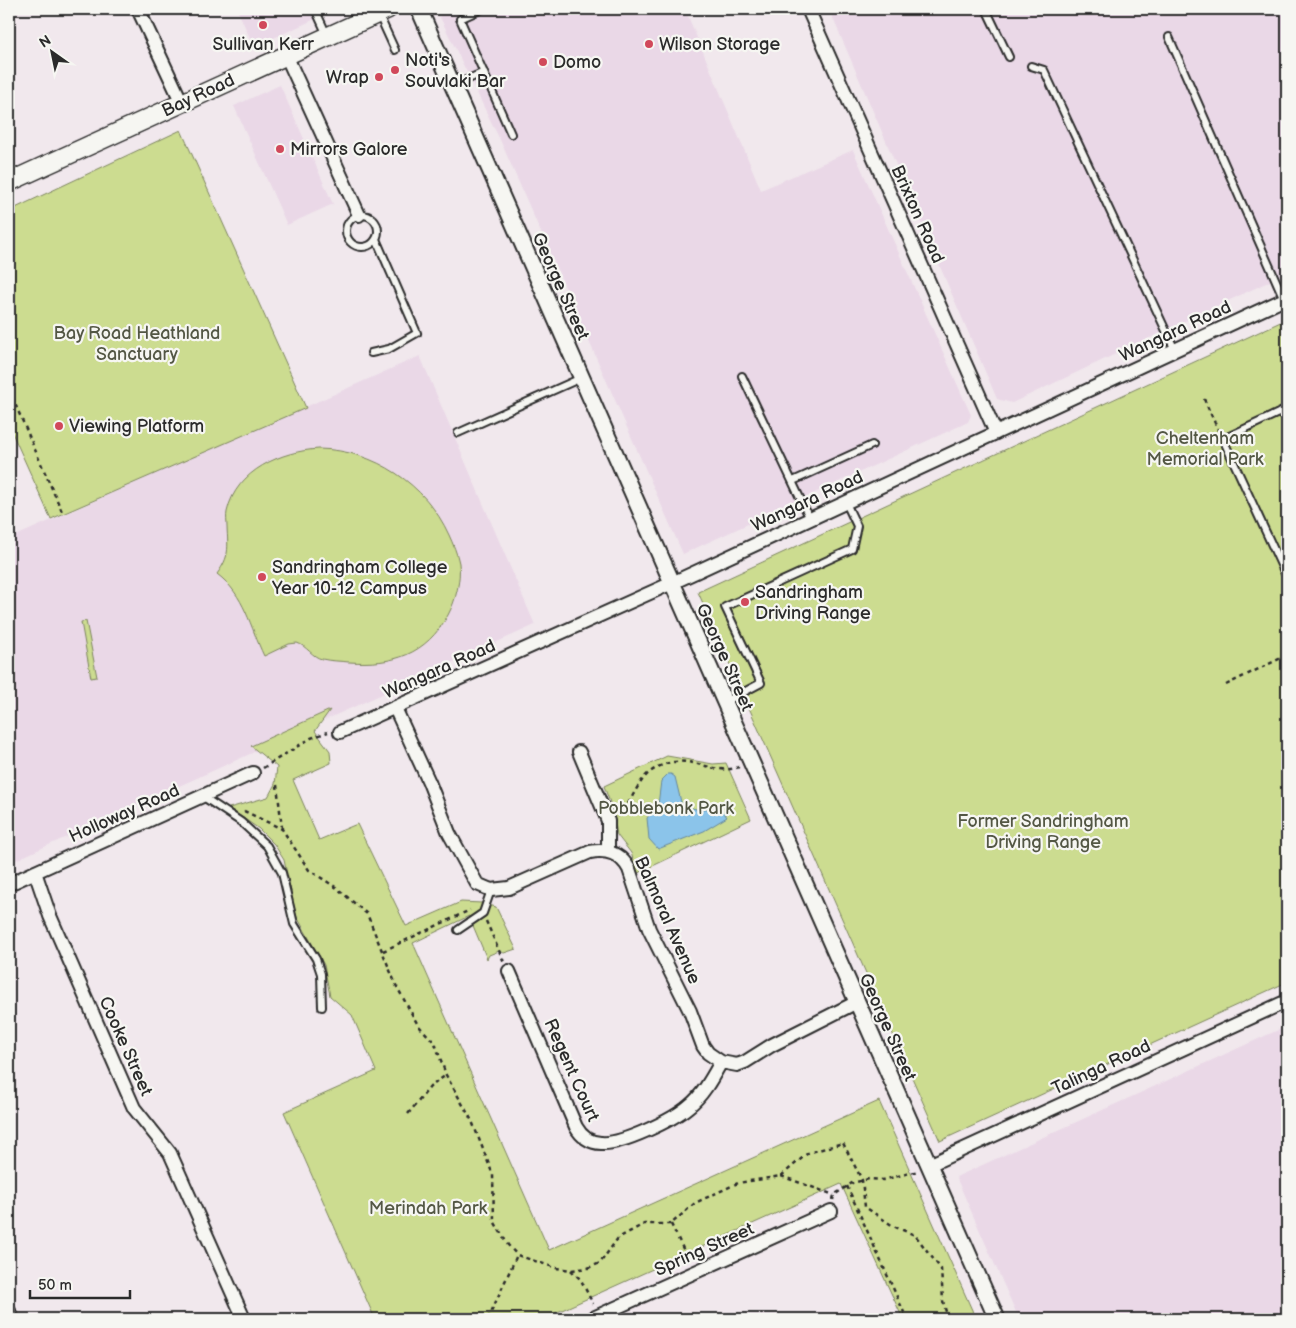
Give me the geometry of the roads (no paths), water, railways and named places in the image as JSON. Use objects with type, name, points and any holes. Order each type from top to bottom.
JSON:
[{"type":"main road","name":"Bay Road","points":[[9,182],[384,10]]},
{"type":"street","points":[[138,9],[182,103]]},
{"type":"street","name":"George Street","points":[[419,9],[724,703],[998,1319]]},
{"type":"street","name":"Brixton Road","points":[[808,9],[996,433]]},
{"type":"street","points":[[286,55],[359,215]]},
{"type":"street","name":"Wangara Road","points":[[340,732],[672,583],[1286,299]]},
{"type":"street","points":[[395,708],[429,782],[448,833],[477,884],[491,890]]},
{"type":"street","points":[[580,752],[608,821],[608,851]]},
{"type":"street","name":"Holloway Road","points":[[9,884],[253,773]]},
{"type":"street","name":"Balmoral Avenue","points":[[491,890],[509,888],[590,852],[608,851],[622,859],[629,869],[649,928],[690,1011],[703,1046],[707,1052],[721,1062]]},
{"type":"street","name":"Cooke Street","points":[[31,874],[134,1108],[170,1153],[244,1319]]},
{"type":"street","name":"Regent Court","points":[[509,971],[576,1127],[580,1133],[591,1141],[600,1144],[618,1141],[682,1112],[701,1093],[721,1062]]},
{"type":"street","name":"Talinga Road","points":[[929,1165],[1287,1001]]},
{"type":"street","points":[[721,1062],[737,1065],[745,1062],[772,1045],[857,1002]]},
{"type":"street","name":"Spring Street","points":[[594,1318],[831,1211]]},
{"type":"street","points":[[9,1311],[12,1319]]},
{"type":"lane","points":[[315,9],[328,36]]},
{"type":"lane","points":[[482,9],[460,19],[511,134]]},
{"type":"lane","points":[[986,9],[1009,57]]},
{"type":"lane","points":[[384,10],[395,50]]},
{"type":"lane","points":[[1169,37],[1286,299]]},
{"type":"lane","points":[[1031,66],[1044,70],[1175,350]]},
{"type":"lane","points":[[453,86],[484,72]]},
{"type":"lane","points":[[371,353],[389,349],[417,333],[376,239],[378,228],[374,221],[370,217],[359,215],[350,220],[347,225],[347,236],[351,243],[367,247],[376,239]]},
{"type":"lane","points":[[742,376],[810,519]]},
{"type":"lane","points":[[458,433],[581,378]]},
{"type":"lane","points":[[1287,409],[1223,439],[1287,578]]},
{"type":"lane","points":[[793,481],[872,445]]},
{"type":"lane","points":[[724,703],[761,683],[725,607],[852,550],[856,526],[846,503]]},
{"type":"lane","points":[[202,796],[247,827],[267,846],[282,873],[294,924],[316,959],[321,974],[322,1007]]},
{"type":"lane","points":[[458,930],[483,913],[491,890]]},
{"type":"water","points":[[668,774],[675,777],[682,806],[701,810],[711,807],[721,809],[727,817],[704,831],[658,849],[649,839],[647,818],[658,805],[661,781]]},
{"type":"place","name":"Sullivan Kerr","points":[[263,25]]},
{"type":"place","name":"Wilson Storage","points":[[649,44]]},
{"type":"place","name":"Domo","points":[[543,62]]},
{"type":"place","name":"Noti's Souvlaki Bar","points":[[395,70]]},
{"type":"place","name":"Wrap","points":[[379,77]]},
{"type":"place","name":"Mirrors Galore","points":[[280,149]]},
{"type":"place","name":"Viewing Platform","points":[[59,426]]},
{"type":"place","name":"Sandringham College Year 10-12 Campus","points":[[262,577]]},
{"type":"place","name":"Sandringham Driving Range","points":[[745,602]]},
{"type":"park label","name":"Bay Road Heathland Sanctuary","points":[[137,343]]},
{"type":"park label","name":"Cheltenham Memorial Park","points":[[1205,448]]},
{"type":"park label","name":"Pobblebonk Park","points":[[666,808]]},
{"type":"park label","name":"Former Sandringham Driving Range","points":[[1043,831]]},
{"type":"park label","name":"Merindah Park","points":[[428,1208]]}]
